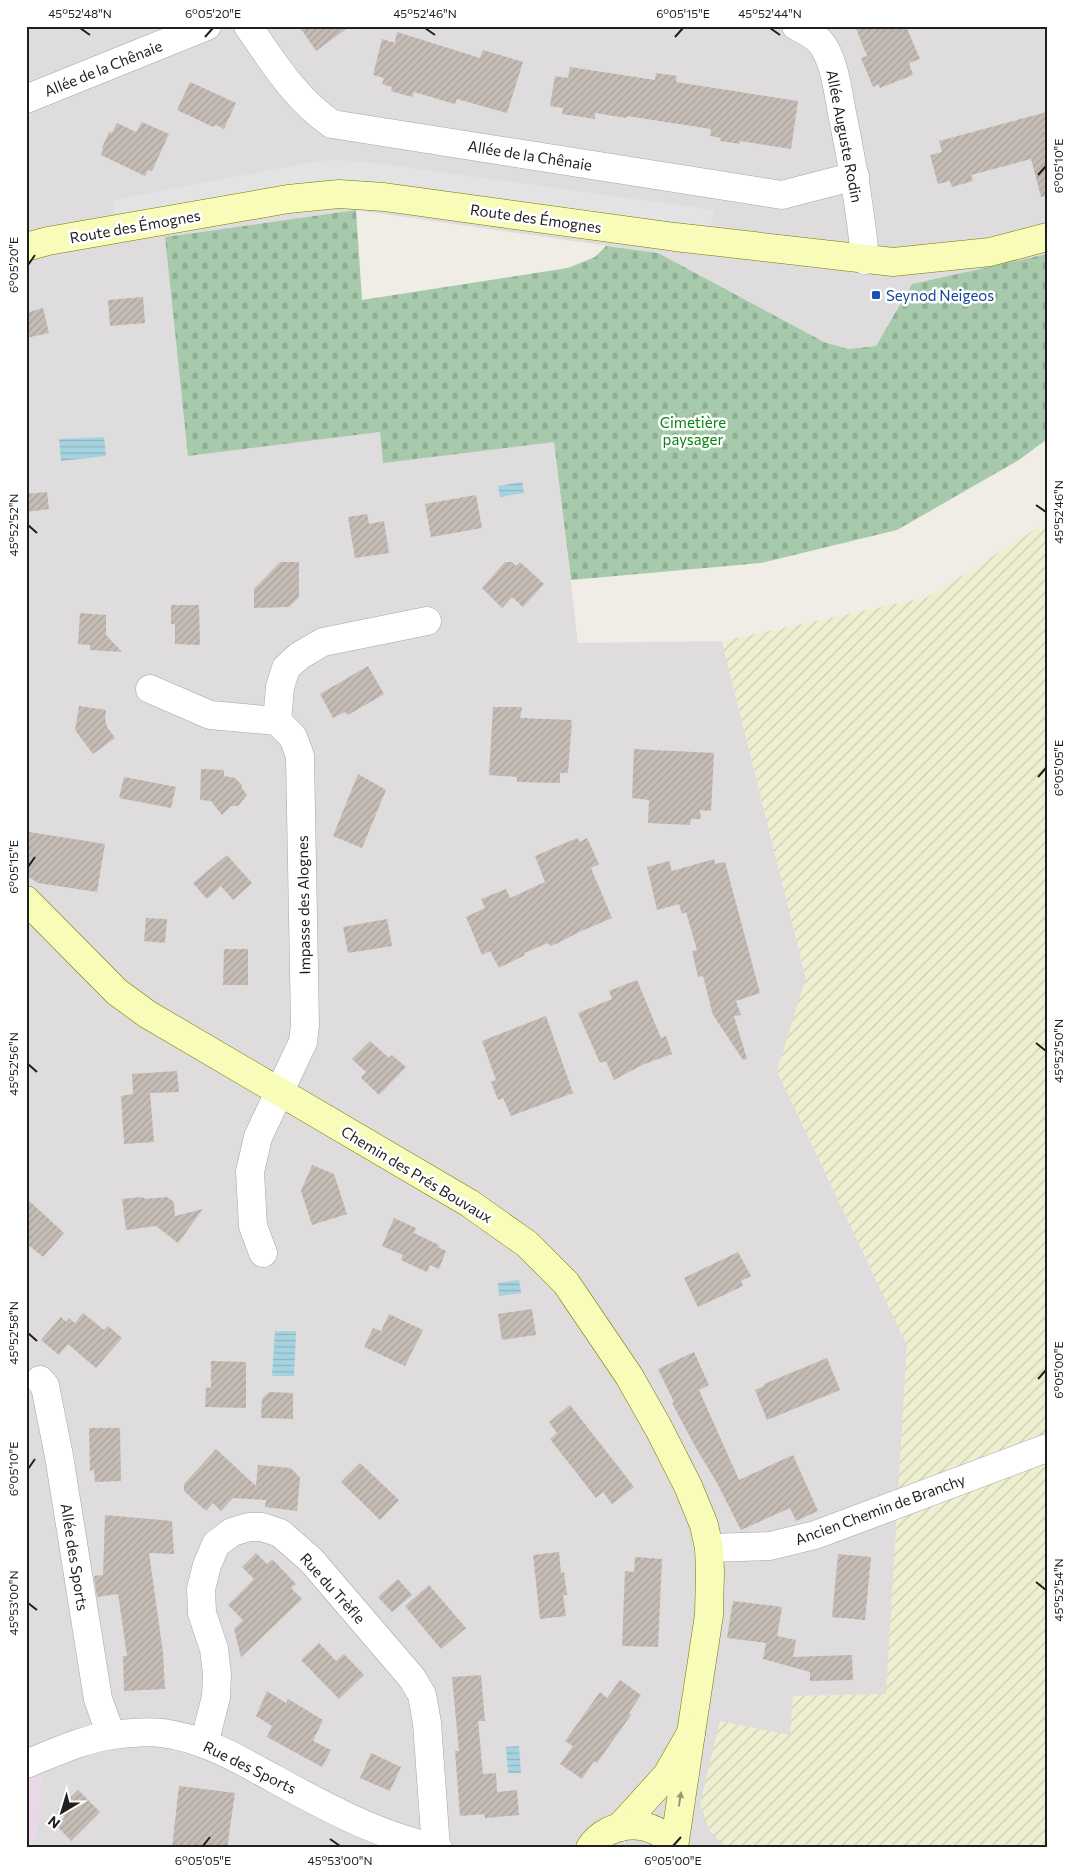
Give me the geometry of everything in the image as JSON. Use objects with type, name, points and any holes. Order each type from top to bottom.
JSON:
[{"type":"street","name":"Allée de la Chênaie","points":[[26,99],[208,26]]},
{"type":"street","name":"Allée de la Chênaie","points":[[248,26],[288,83],[317,114],[332,124],[782,195],[855,176]]},
{"type":"street","name":"Allée Auguste Rodin","points":[[796,26],[818,39],[829,58],[834,72],[855,176],[862,222],[865,260]]},
{"type":"street","name":"Route des Émognes","points":[[26,247],[48,241],[278,201],[339,194],[403,199],[675,237],[893,262],[990,252],[1047,237]]},
{"type":"street","points":[[150,689],[210,715],[277,721],[280,687],[286,668],[299,656],[323,642],[428,621]]},
{"type":"street","name":"Impasse des Alognes","points":[[263,1253],[253,1226],[250,1172],[258,1137],[303,1042],[305,1024],[300,756],[293,737],[277,721]]},
{"type":"street","name":"Chemin des Prés Bouvaux","points":[[26,900],[117,992],[147,1014],[469,1203],[527,1244],[566,1284],[629,1376],[659,1428],[688,1486],[704,1525],[709,1548],[708,1615],[699,1690],[674,1847]]},
{"type":"street","name":"Allée des Sports","points":[[40,1380],[45,1386],[59,1456],[98,1698],[111,1735]]},
{"type":"street","name":"Ancien Chemin de Branchy","points":[[709,1548],[770,1546],[815,1535],[1047,1448]]},
{"type":"street","name":"Rue du Trèfle","points":[[204,1744],[216,1697],[218,1674],[214,1649],[202,1612],[201,1589],[207,1565],[216,1544],[232,1532],[248,1527],[262,1527],[280,1533],[311,1560],[412,1678],[419,1690],[422,1696],[427,1723],[437,1848]]},
{"type":"street","name":"Rue des Sports","points":[[26,1764],[86,1741],[111,1735],[162,1733],[204,1744],[244,1761],[353,1819],[415,1843],[437,1848]]},
{"type":"street","points":[[620,1827],[667,1775],[691,1733]]},
{"type":"street","points":[[590,1848],[602,1835],[620,1827],[639,1826],[651,1829],[662,1835],[674,1847]]},
{"type":"shaded area","points":[[26,26],[1047,26],[1047,254],[912,284],[876,346],[848,349],[824,342],[658,253],[356,210],[165,237],[188,456],[380,432],[383,462],[554,442],[578,643],[722,641],[806,978],[777,1071],[907,1345],[887,1695],[794,1696],[791,1736],[709,1829],[726,1848],[35,1848],[41,1776],[26,1778]]},
{"type":"shaded area","points":[[340,160],[377,163],[714,210],[711,229],[392,183],[327,180],[116,217],[112,200],[318,161]]},
{"type":"shaded area","points":[[41,1776],[35,1848],[26,1848],[26,1778]]},
{"type":"green space","name":"Cimetière paysager","points":[[356,210],[362,300],[568,268],[595,257],[606,246],[658,253],[824,342],[848,349],[876,346],[912,284],[1047,254],[1047,439],[1019,460],[897,530],[761,563],[571,580],[554,442],[383,463],[380,432],[188,456],[165,237]]},
{"type":"green space","points":[[1047,522],[1047,1843],[1014,1848],[726,1848],[709,1829],[700,1804],[720,1721],[790,1735],[793,1696],[886,1694],[907,1345],[777,1071],[806,978],[722,641],[928,597]]},
{"type":"water","points":[[104,437],[106,456],[61,461],[59,439]]},
{"type":"water","points":[[522,482],[524,493],[500,497],[498,486]]},
{"type":"water","points":[[519,1280],[521,1293],[499,1296],[498,1283]]},
{"type":"water","points":[[275,1331],[296,1331],[294,1376],[272,1376]]},
{"type":"water","points":[[519,1746],[521,1773],[508,1773],[506,1747]]},
{"type":"building","points":[[299,26],[350,26],[316,51]]},
{"type":"building","points":[[855,26],[906,26],[920,59],[909,63],[913,75],[880,88],[878,84],[873,87],[861,58],[867,56]]},
{"type":"building","points":[[397,32],[480,58],[483,50],[523,62],[507,113],[457,99],[455,104],[414,92],[412,97],[391,91],[392,87],[382,84],[384,78],[373,75],[382,39],[395,43]]},
{"type":"building","points":[[570,67],[655,80],[656,73],[677,76],[676,82],[798,101],[791,149],[740,141],[740,144],[720,141],[721,138],[710,136],[711,129],[627,116],[626,118],[595,113],[595,119],[562,114],[563,108],[550,106],[555,76],[568,78]]},
{"type":"building","points":[[190,82],[236,103],[224,129],[216,125],[213,127],[177,110]]},
{"type":"building","points":[[1047,112],[1047,196],[1041,197],[1031,159],[971,175],[973,181],[952,187],[950,181],[938,184],[930,155],[942,152],[939,141]]},
{"type":"building","points":[[142,122],[169,134],[152,171],[148,170],[145,176],[101,155],[109,132],[112,133],[117,123],[136,132]]},
{"type":"building","points":[[143,297],[145,323],[110,326],[108,300]]},
{"type":"building","points":[[43,308],[49,333],[26,338],[26,313]]},
{"type":"building","points":[[47,492],[49,509],[26,512],[26,494]]},
{"type":"building","points":[[476,495],[482,528],[431,537],[425,504]]},
{"type":"building","points":[[367,514],[369,524],[384,521],[389,553],[355,558],[348,517]]},
{"type":"building","points":[[280,562],[299,562],[299,597],[289,607],[254,608],[254,589]]},
{"type":"building","points":[[505,562],[512,562],[516,566],[520,562],[544,584],[523,607],[512,597],[502,608],[482,588]]},
{"type":"building","points":[[171,605],[199,605],[200,645],[175,644],[175,624],[171,624]]},
{"type":"building","points":[[80,613],[106,615],[106,635],[122,652],[90,650],[90,645],[78,644]]},
{"type":"building","points":[[368,666],[384,694],[348,715],[345,712],[333,718],[320,694]]},
{"type":"building","points":[[79,706],[106,710],[107,727],[115,738],[93,754],[75,730]]},
{"type":"building","points":[[493,707],[522,707],[520,718],[572,720],[568,773],[560,773],[560,783],[517,782],[517,777],[489,775]]},
{"type":"building","points":[[634,749],[714,753],[711,811],[700,810],[701,819],[691,819],[690,825],[648,823],[649,800],[632,798]]},
{"type":"building","points":[[201,769],[224,770],[224,776],[235,778],[242,785],[241,787],[247,795],[238,806],[231,806],[222,815],[211,801],[200,800]]},
{"type":"building","points":[[358,774],[386,790],[362,848],[333,836]]},
{"type":"building","points":[[124,777],[176,787],[171,808],[119,798]]},
{"type":"building","points":[[29,832],[105,844],[97,892],[38,883],[26,875],[26,849]]},
{"type":"building","points":[[577,838],[580,842],[587,838],[599,864],[591,868],[612,918],[558,943],[550,946],[548,943],[524,953],[525,955],[499,968],[490,951],[482,955],[466,917],[485,908],[481,899],[506,889],[510,898],[545,882],[535,856]]},
{"type":"building","points":[[227,855],[252,883],[233,900],[221,886],[207,899],[193,883]]},
{"type":"building","points":[[714,859],[715,864],[725,862],[760,993],[736,1001],[741,1015],[734,1016],[747,1059],[743,1060],[713,1015],[703,976],[698,977],[692,951],[697,950],[686,912],[682,914],[679,904],[657,910],[647,867],[669,861],[672,871]]},
{"type":"building","points":[[146,918],[167,919],[165,943],[144,941]]},
{"type":"building","points":[[387,919],[392,946],[348,953],[343,927]]},
{"type":"building","points":[[224,949],[248,949],[248,985],[223,985]]},
{"type":"building","points":[[637,980],[661,1038],[666,1036],[672,1054],[642,1065],[614,1080],[606,1061],[600,1063],[578,1013],[612,999],[609,991]]},
{"type":"building","points":[[546,1016],[573,1093],[511,1116],[503,1098],[498,1100],[491,1082],[496,1080],[482,1041]]},
{"type":"building","points":[[370,1041],[389,1058],[392,1055],[406,1067],[379,1095],[361,1078],[366,1072],[352,1059]]},
{"type":"building","points":[[177,1071],[179,1092],[150,1093],[154,1142],[124,1144],[121,1096],[133,1094],[132,1074]]},
{"type":"building","points":[[312,1165],[334,1174],[347,1214],[312,1225],[301,1191]]},
{"type":"building","points":[[142,1197],[146,1199],[167,1197],[174,1202],[175,1216],[203,1209],[178,1243],[156,1226],[126,1230],[122,1199]]},
{"type":"building","points":[[26,1198],[64,1233],[43,1257],[26,1243]]},
{"type":"building","points":[[394,1218],[416,1228],[414,1233],[439,1245],[438,1247],[446,1251],[439,1269],[430,1265],[427,1272],[401,1260],[403,1255],[382,1246]]},
{"type":"building","points":[[738,1252],[751,1276],[741,1281],[743,1286],[698,1307],[684,1278]]},
{"type":"building","points":[[532,1309],[536,1335],[502,1340],[498,1314]]},
{"type":"building","points":[[83,1313],[104,1330],[108,1326],[122,1338],[96,1368],[68,1344],[59,1355],[41,1340],[61,1317],[66,1322],[69,1318],[75,1323]]},
{"type":"building","points":[[389,1314],[423,1330],[405,1366],[364,1347],[373,1328],[381,1331]]},
{"type":"building","points":[[694,1352],[709,1385],[699,1390],[739,1480],[793,1455],[818,1511],[796,1521],[790,1508],[741,1530],[672,1403],[674,1402],[658,1369]]},
{"type":"building","points":[[827,1358],[840,1390],[767,1420],[755,1390],[764,1386],[764,1384]]},
{"type":"building","points":[[211,1361],[246,1362],[246,1408],[205,1407],[206,1387],[211,1388]]},
{"type":"building","points":[[269,1392],[293,1393],[293,1419],[261,1418],[262,1399]]},
{"type":"building","points":[[570,1405],[634,1487],[612,1504],[603,1492],[596,1498],[550,1439],[557,1433],[549,1422]]},
{"type":"building","points":[[89,1428],[120,1428],[121,1481],[95,1482],[94,1470],[90,1471]]},
{"type":"building","points":[[216,1449],[256,1486],[258,1465],[291,1468],[300,1478],[297,1511],[265,1507],[266,1500],[233,1498],[221,1511],[213,1503],[206,1511],[184,1491],[184,1484]]},
{"type":"building","points":[[360,1463],[399,1500],[380,1520],[341,1482]]},
{"type":"building","points":[[105,1515],[172,1521],[174,1554],[149,1553],[163,1653],[165,1689],[124,1691],[123,1656],[127,1656],[118,1594],[97,1597],[94,1576],[103,1575]]},
{"type":"building","points":[[559,1552],[561,1573],[564,1572],[567,1595],[563,1595],[566,1616],[540,1619],[533,1555]]},
{"type":"building","points":[[256,1553],[267,1564],[272,1559],[296,1584],[291,1588],[302,1599],[241,1657],[234,1629],[243,1620],[228,1605],[254,1579],[242,1567]]},
{"type":"building","points":[[838,1554],[871,1557],[865,1620],[832,1617]]},
{"type":"building","points":[[635,1557],[662,1559],[658,1647],[622,1646],[625,1571],[634,1572]]},
{"type":"building","points":[[398,1579],[412,1595],[392,1612],[378,1597]]},
{"type":"building","points":[[429,1585],[466,1628],[441,1649],[405,1606]]},
{"type":"building","points":[[733,1601],[782,1607],[777,1636],[796,1640],[793,1657],[852,1655],[853,1680],[810,1681],[810,1672],[763,1659],[766,1643],[727,1638]]},
{"type":"building","points":[[319,1643],[336,1661],[344,1654],[364,1675],[339,1699],[301,1660]]},
{"type":"building","points":[[481,1675],[485,1721],[478,1721],[483,1774],[496,1773],[497,1792],[517,1790],[519,1815],[485,1818],[484,1814],[460,1816],[455,1751],[459,1751],[452,1677]]},
{"type":"building","points":[[620,1680],[641,1695],[629,1713],[631,1715],[597,1763],[594,1761],[582,1779],[560,1764],[573,1746],[565,1741],[600,1692],[607,1698]]},
{"type":"building","points":[[267,1691],[286,1703],[288,1699],[323,1720],[313,1741],[331,1750],[322,1767],[267,1737],[272,1726],[256,1716]]},
{"type":"building","points":[[371,1753],[401,1767],[390,1791],[360,1778]]},
{"type":"building","points":[[179,1786],[235,1793],[227,1848],[172,1848]]},
{"type":"building","points":[[78,1790],[100,1812],[71,1841],[56,1825],[65,1817],[58,1810]]},
{"type":"place","name":"Seynod Neigeos","points":[[876,295]]}]
